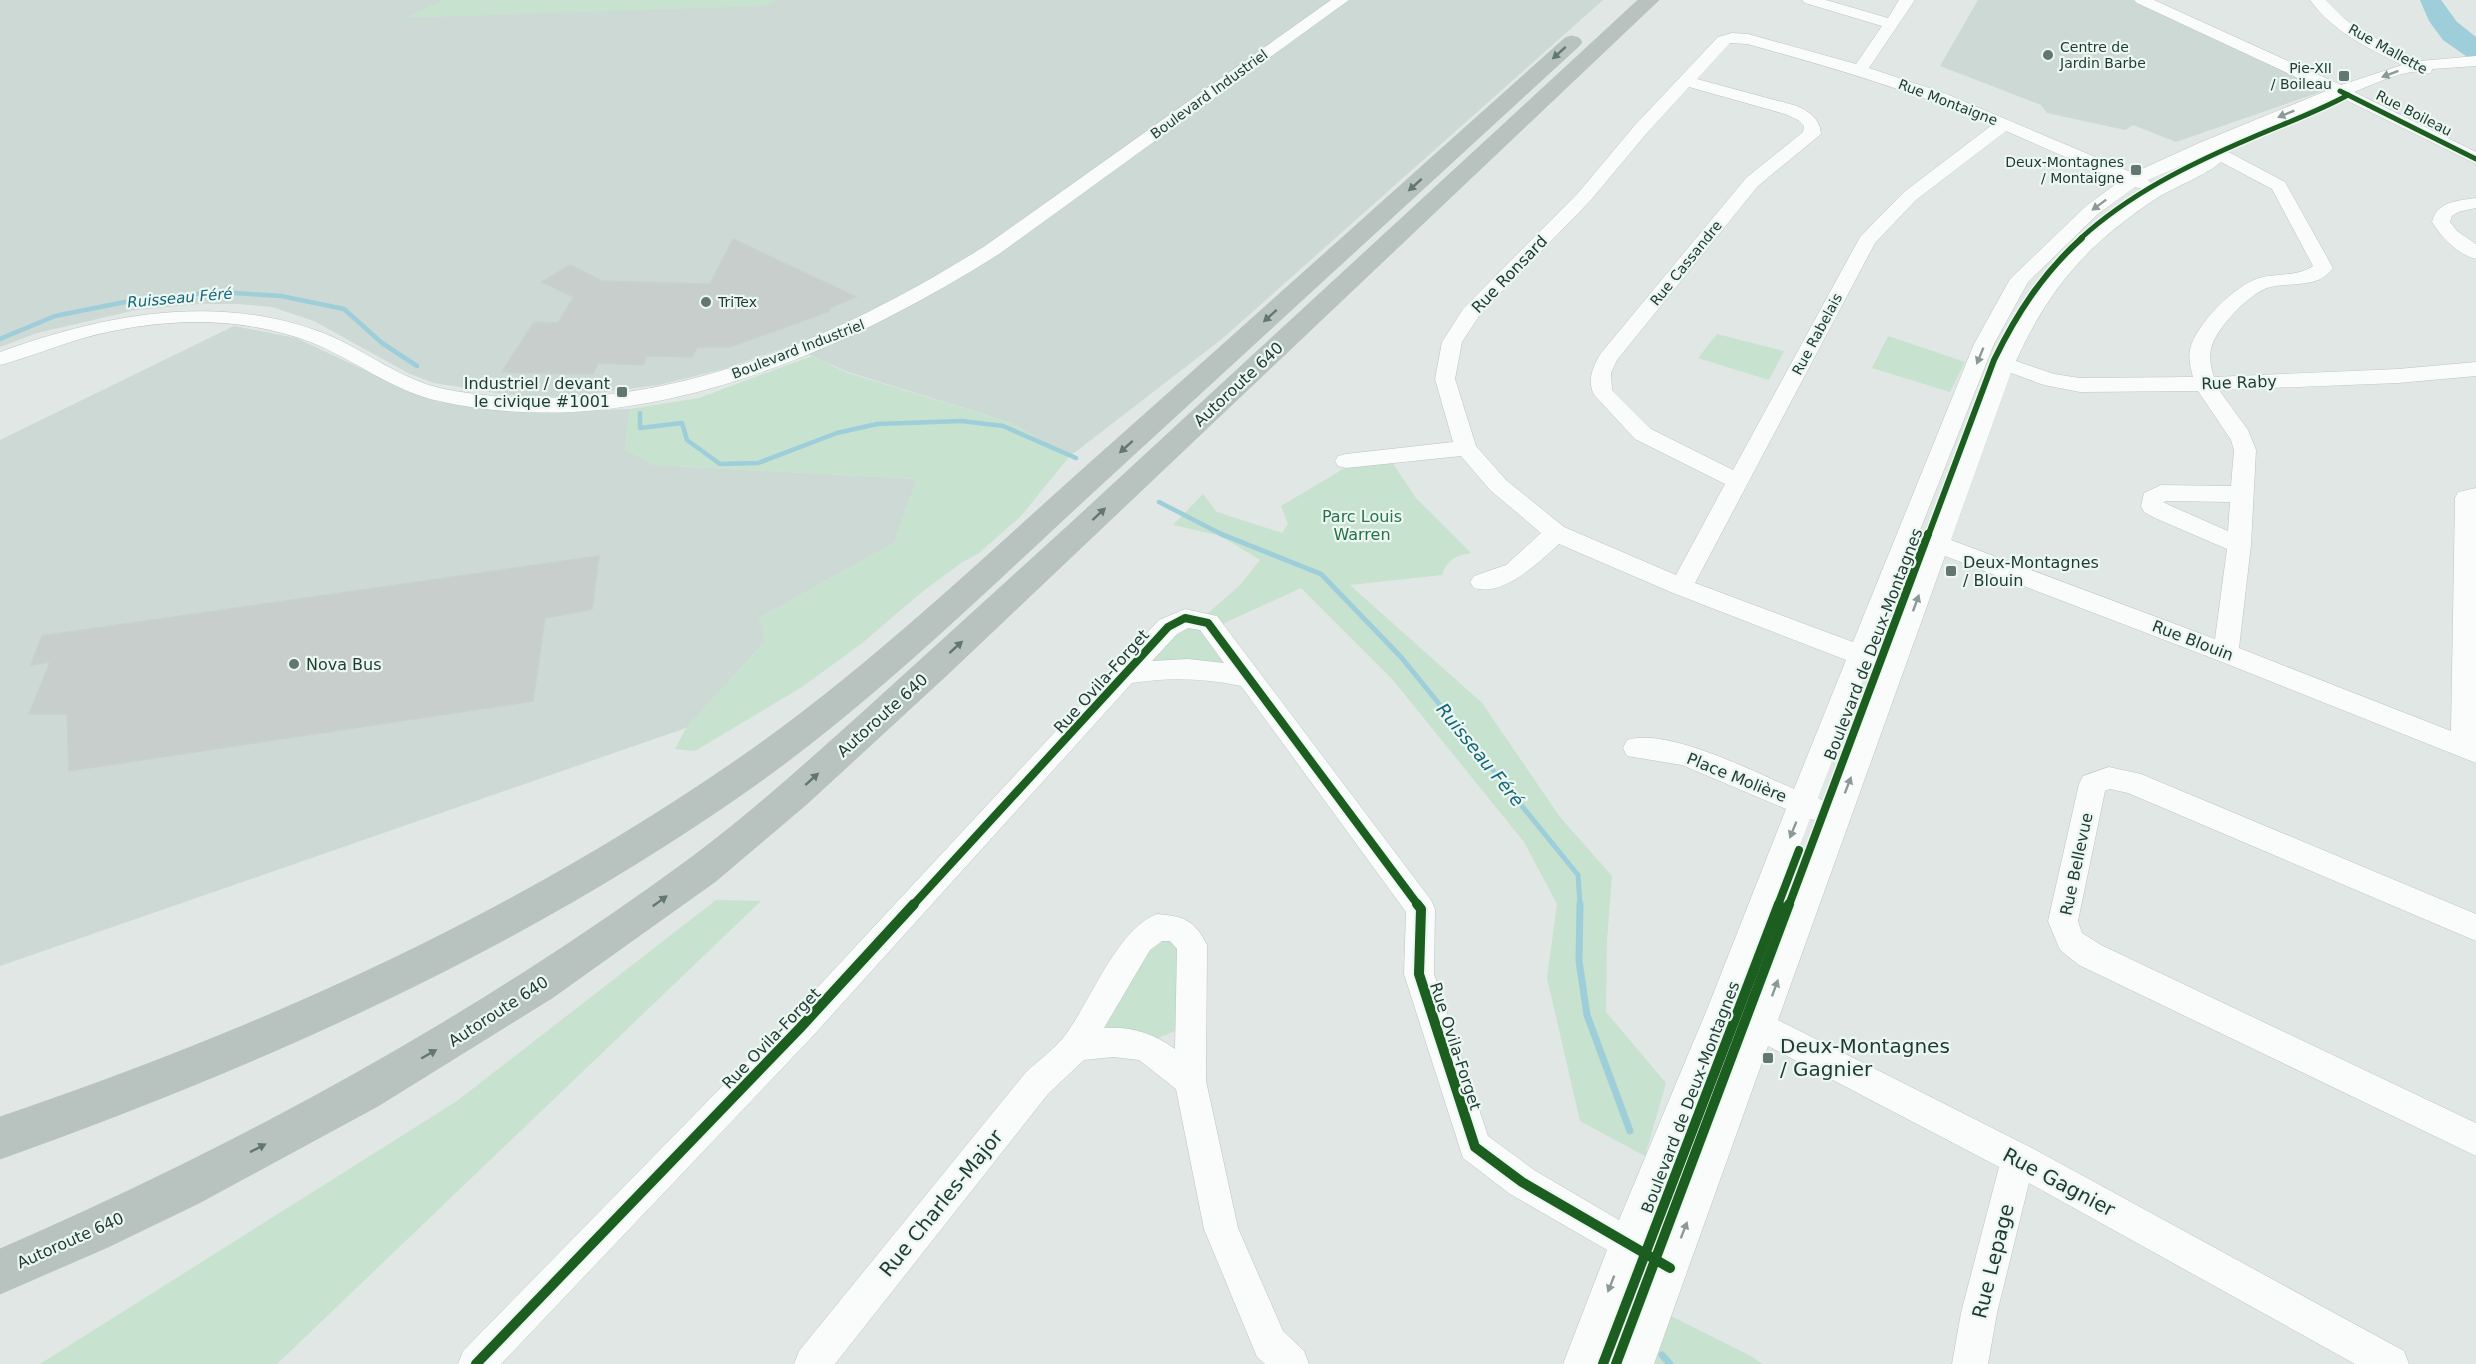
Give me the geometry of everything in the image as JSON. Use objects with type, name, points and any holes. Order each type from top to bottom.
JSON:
[{"type":"highway","name":"Autoroute 640","points":[[0,1138],[177,1074],[272,1035],[403,974],[495,928],[579,880],[645,840],[741,776],[818,719],[930,625],[1618,0]]},
{"type":"highway","name":"Autoroute 640","points":[[0,1272],[206,1176],[350,1098],[476,1025],[638,917],[755,828],[1020,589],[1649,0]]},
{"type":"highway","points":[[0,1290],[93,1241],[206,1176]]},
{"type":"street","name":"Boulevard Industriel","points":[[0,359],[55,340],[110,327],[169,317],[216,315],[258,320],[294,329],[334,345],[403,383],[439,394],[470,400],[530,405],[582,403],[632,398],[714,380],[780,359],[851,329],[907,302],[960,271],[1341,0]]},
{"type":"street","points":[[1810,0],[1890,23]]},
{"type":"street","points":[[1860,70],[1907,0]]},
{"type":"street","name":"Rue Boileau","points":[[2142,0],[2359,100],[2476,159]]},
{"type":"street","name":"Rue Mallette","points":[[2318,0],[2324,9],[2352,31],[2433,74]]},
{"type":"street","name":"Rue Montaigne","points":[[1732,38],[1748,39],[1860,70],[1938,96],[2156,191]]},
{"type":"street","name":"Rue Ronsard","points":[[1732,38],[1724,40],[1641,129],[1584,197],[1473,309],[1452,342],[1445,379],[1466,448],[1498,484],[1556,533],[1681,587],[1861,654],[1892,668]]},
{"type":"street","name":"Boulevard de Deux-Montagnes","points":[[1636,1364],[2004,364],[2026,318],[2065,265],[2114,219],[2214,152],[2340,91],[2417,66],[2473,64]]},
{"type":"street","name":"Boulevard de Deux-Montagnes","points":[[1581,1364],[1627,1242],[1723,1007],[1984,344],[2020,279],[2092,210],[2133,180],[2433,74],[2473,64]]},
{"type":"street","name":"Rue Cassandre","points":[[1687,81],[1791,110],[1804,116],[1812,125],[1812,134],[1752,182],[1608,358],[1601,374],[1602,391],[1643,434],[1739,482]]},
{"type":"street","name":"Rue Rabelais","points":[[1681,587],[1867,241],[1910,195],[2005,124]]},
{"type":"street","points":[[2214,152],[2279,186],[2323,267],[2312,277],[2259,284],[2240,295],[2202,343],[2199,359],[2205,384],[2242,436],[2246,450],[2239,545],[2226,652]]},
{"type":"street","points":[[2476,203],[2453,207],[2443,213],[2441,222],[2450,235],[2476,253]]},
{"type":"street","name":"Rue Raby","points":[[2004,364],[2042,378],[2080,385],[2205,384],[2398,376],[2476,369]]},
{"type":"street","points":[[1346,461],[1466,448]]},
{"type":"street","points":[[2239,545],[2163,512],[2152,506],[2152,499],[2161,493],[2242,494]]},
{"type":"street","points":[[2470,749],[2466,498],[2476,496]]},
{"type":"street","points":[[1482,582],[1514,571],[1556,533]]},
{"type":"street","name":"Rue Blouin","points":[[1909,533],[2226,652],[2470,749]]},
{"type":"street","name":"Rue Ovila-Forget","points":[[476,1364],[800,1028],[1168,627],[1185,618],[1209,623],[1421,909],[1419,974],[1475,1147],[1522,1182],[1670,1268]]},
{"type":"street","name":"Rue Ovila-Forget","points":[[1126,674],[1159,669],[1212,670],[1250,678]]},
{"type":"street","name":"Place Molière","points":[[1635,748],[1685,755],[1836,818]]},
{"type":"street","name":"Rue Bellevue","points":[[2476,928],[2131,782],[2109,778],[2093,784],[2063,921],[2070,941],[2090,955],[2476,1140]]},
{"type":"street","name":"Rue Charles-Major","points":[[812,1364],[1037,1083],[1076,1046],[1140,941],[1157,927],[1179,929],[1192,945],[1190,1081],[1221,1229],[1274,1357]]},
{"type":"street","name":"Rue Gagnier","points":[[1723,1007],[2018,1159],[2391,1364]]},
{"type":"street","points":[[1076,1046],[1112,1040],[1142,1045],[1158,1053],[1190,1081]]},
{"type":"street","name":"Rue Lepage","points":[[1970,1364],[1979,1313],[2018,1159]]},
{"type":"shaded area","points":[[0,0],[1603,0],[1223,338],[1069,457],[1012,423],[848,372],[790,346],[724,369],[658,385],[566,397],[516,396],[434,383],[410,374],[314,321],[272,307],[199,304],[136,310],[37,333],[0,347]]},
{"type":"shaded area","points":[[1978,0],[2133,0],[2262,57],[2326,90],[2176,142],[2133,125],[2125,130],[2047,113],[2041,105],[1940,66]]},
{"type":"shaded area","points":[[234,326],[296,338],[403,388],[439,402],[493,409],[552,412],[630,409],[625,449],[653,465],[917,479],[894,543],[759,618],[765,642],[686,728],[0,966],[0,440]]},
{"type":"green space","points":[[443,0],[778,0],[766,6],[404,18]]},
{"type":"green space","points":[[1717,334],[1784,351],[1769,380],[1698,358]]},
{"type":"green space","points":[[1888,336],[1965,362],[1950,392],[1872,368]]},
{"type":"green space","points":[[812,356],[848,373],[1012,423],[1069,457],[1021,516],[979,553],[961,563],[922,592],[861,644],[802,687],[695,751],[675,749],[686,728],[765,642],[759,618],[894,543],[917,479],[653,465],[625,450],[630,409],[699,398]]},
{"type":"green space","name":"Parc Louis Warren","points":[[1391,461],[1416,498],[1471,553],[1453,559],[1442,575],[1350,585],[1482,703],[1560,817],[1612,876],[1607,940],[1606,1012],[1666,1083],[1645,1156],[1580,1121],[1547,978],[1557,904],[1524,842],[1393,680],[1301,588],[1220,625],[1205,616],[1240,585],[1260,560],[1221,536],[1173,525],[1203,494],[1217,512],[1282,533],[1288,524],[1281,506],[1350,465]]},
{"type":"green space","points":[[1208,623],[1231,658],[1212,670],[1159,669],[1147,657],[1168,627]]},
{"type":"green space","points":[[716,900],[761,901],[277,1364],[40,1364],[457,1101]]},
{"type":"green space","points":[[1178,929],[1191,1024],[1142,1045],[1112,1040],[1098,1009],[1140,941]]},
{"type":"green space","points":[[1671,1316],[1751,1356],[1762,1364],[1652,1364]]},
{"type":"water","points":[[2420,0],[2441,0],[2457,22],[2476,37],[2476,63],[2443,40],[2429,21]]},
{"type":"building","name":"TriTex","points":[[733,239],[856,297],[829,308],[830,311],[730,347],[697,347],[692,357],[647,356],[643,365],[598,363],[593,374],[502,372],[534,322],[558,323],[574,297],[542,282],[570,265],[602,281],[710,284]]},
{"type":"building","name":"Nova Bus","points":[[599,556],[592,609],[545,618],[533,701],[69,771],[67,714],[29,714],[50,662],[31,665],[42,636]]},
{"type":"waterway","name":"Ruisseau Féré","points":[[0,339],[55,316],[140,299],[219,292],[281,296],[344,309],[382,343],[417,366]]},
{"type":"waterway","name":"Ruisseau Féré","points":[[640,413],[640,428],[682,423],[687,440],[720,464],[758,463],[837,433],[877,424],[962,421],[1003,426],[1076,458]]},
{"type":"waterway","name":"Ruisseau Féré","points":[[1159,502],[1222,534]]},
{"type":"waterway","name":"Ruisseau Féré","points":[[1222,534],[1321,574],[1401,657],[1578,875],[1580,905]]},
{"type":"waterway","name":"Ruisseau Féré","points":[[1580,905],[1579,961],[1587,1015],[1630,1131]]},
{"type":"waterway","name":"Ruisseau Féré","points":[[1662,1355],[1670,1364]]},
{"type":"cycle path","points":[[2340,91],[2476,159]]},
{"type":"cycle path","points":[[1616,1364],[1994,360],[2016,317],[2031,293],[2061,257],[2094,226],[2130,200],[2207,157],[2348,95]]},
{"type":"cycle path","points":[[476,1364],[800,1028],[1168,627],[1185,618],[1208,623],[1421,909],[1419,974],[1475,1147],[1522,1182],[1670,1268]]},
{"type":"cycle path","points":[[1603,1364],[1799,850]]},
{"type":"place","name":"Centre de Jardin Barbe","points":[[2048,55]]},
{"type":"place","name":"Pie-XII / Boileau","points":[[2344,76]]},
{"type":"place","name":"Deux-Montagnes / Montaigne","points":[[2136,170]]},
{"type":"place","name":"TriTex","points":[[706,302]]},
{"type":"place","name":"Industriel / devant le civique #1001","points":[[622,392]]},
{"type":"place","name":"Deux-Montagnes / Blouin","points":[[1951,571]]},
{"type":"place","name":"Nova Bus","points":[[294,664]]},
{"type":"place","name":"Deux-Montagnes / Gagnier","points":[[1768,1058]]}]
